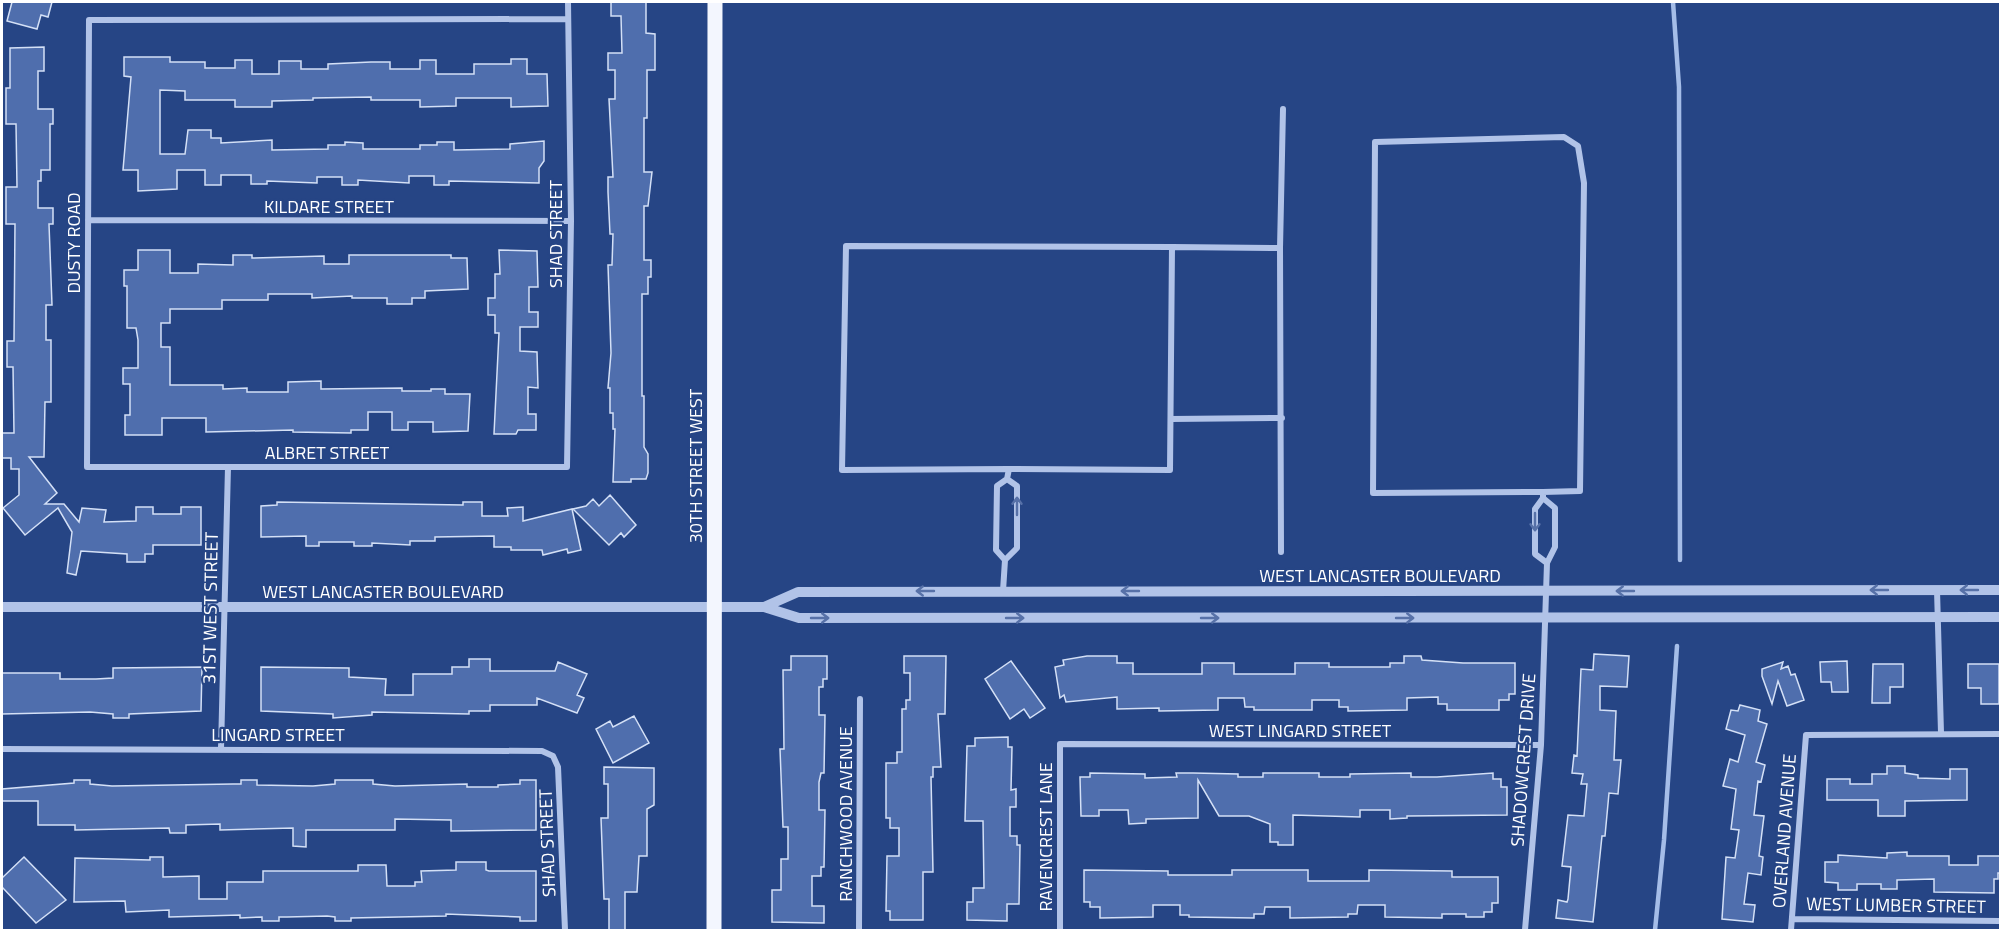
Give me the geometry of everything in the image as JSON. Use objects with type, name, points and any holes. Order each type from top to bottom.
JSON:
[{"type":"main road","name":"30TH STREET WEST","points":[[714,930],[715,2]]},
{"type":"street","name":"SHAD STREET","points":[[567,467],[571,221],[568,2]]},
{"type":"street","name":"DUSTY ROAD","points":[[87,467],[88,20],[568,19]]},
{"type":"street","points":[[1281,552],[1280,248],[1283,109]]},
{"type":"street","points":[[1543,495],[1535,509],[1535,554],[1547,563],[1555,547],[1555,508],[1543,495],[1372,493],[1375,142],[1564,137],[1578,146],[1584,183],[1580,491],[1543,495]]},
{"type":"street","name":"KILDARE STREET","points":[[88,220],[571,221]]},
{"type":"street","points":[[1172,246],[1170,470],[842,470],[846,246],[1172,246],[1280,248]]},
{"type":"street","points":[[1171,419],[1282,418]]},
{"type":"street","name":"ALBRET STREET","points":[[87,467],[567,467]]},
{"type":"street","name":"31ST WEST STREET","points":[[221,749],[228,467]]},
{"type":"street","points":[[1005,560],[996,550],[997,486],[1007,479],[1009,469]]},
{"type":"street","points":[[1003,591],[1005,560],[1017,548],[1017,486],[1007,479]]},
{"type":"street","name":"SHADOWCREST DRIVE","points":[[1525,930],[1541,745],[1547,563]]},
{"type":"street","points":[[1937,590],[1941,733],[2001,734]]},
{"type":"street","name":"WEST LANCASTER BOULEVARD","points":[[764,607],[798,592],[2001,590]]},
{"type":"street","name":"WEST LANCASTER BOULEVARD","points":[[2,608],[764,607],[799,618],[2001,617]]},
{"type":"street","name":"RANCHWOOD AVENUE","points":[[859,930],[860,699]]},
{"type":"street","name":"OVERLAND AVENUE","points":[[1791,930],[1806,735],[1941,733]]},
{"type":"street","name":"WEST LINGARD STREET","points":[[1060,744],[1541,745]]},
{"type":"street","name":"RAVENCREST LANE","points":[[1060,744],[1060,930]]},
{"type":"street","name":"LINGARD STREET","points":[[2,749],[542,751],[553,756]]},
{"type":"street","name":"SHAD STREET","points":[[553,756],[558,767],[565,930]]},
{"type":"street","name":"WEST LUMBER STREET","points":[[1792,919],[2001,921]]},
{"type":"building","points":[[12,2],[52,2],[48,17],[41,15],[37,29],[7,21]]},
{"type":"building","points":[[611,2],[646,2],[646,33],[655,34],[655,70],[647,70],[647,118],[644,118],[644,172],[652,172],[648,206],[644,206],[644,260],[651,260],[651,277],[648,277],[648,294],[642,294],[642,396],[644,396],[644,447],[648,454],[648,473],[646,479],[631,479],[631,482],[613,482],[615,429],[613,429],[613,413],[610,413],[610,388],[608,388],[611,353],[608,265],[612,265],[613,234],[610,234],[608,192],[608,177],[613,177],[609,99],[615,99],[615,70],[608,70],[608,53],[622,53],[621,16],[611,16]]},
{"type":"building","points":[[44,47],[44,71],[38,71],[38,109],[53,109],[53,124],[50,124],[50,170],[41,170],[41,181],[38,181],[38,208],[53,208],[53,224],[49,224],[52,305],[46,305],[46,340],[51,340],[51,402],[45,402],[44,457],[29,457],[57,493],[45,504],[64,504],[79,522],[82,508],[106,510],[104,522],[136,521],[136,507],[153,507],[153,514],[181,514],[181,507],[201,507],[201,545],[153,545],[153,554],[145,554],[145,562],[127,562],[127,554],[81,551],[76,575],[67,573],[72,532],[58,508],[25,535],[3,508],[19,495],[19,469],[11,469],[11,458],[2,458],[2,433],[14,433],[13,367],[7,367],[7,341],[14,341],[15,224],[6,224],[6,187],[17,187],[16,124],[6,124],[6,88],[10,88],[10,48]]},
{"type":"building","points":[[124,57],[170,57],[170,62],[205,62],[205,68],[235,68],[235,60],[252,60],[252,74],[279,74],[279,61],[301,61],[301,69],[328,69],[328,64],[390,62],[390,69],[420,69],[420,60],[436,60],[436,74],[474,74],[474,64],[511,64],[511,59],[527,59],[527,74],[547,74],[548,106],[511,107],[511,98],[456,98],[456,106],[420,107],[420,100],[371,100],[371,97],[272,101],[272,107],[235,107],[235,100],[185,100],[185,91],[160,90],[160,154],[185,154],[188,130],[211,130],[211,138],[221,138],[221,143],[272,140],[272,150],[328,149],[328,145],[345,145],[345,142],[363,143],[363,149],[420,149],[420,145],[454,142],[454,150],[510,149],[510,144],[544,141],[544,161],[539,168],[539,183],[449,181],[449,185],[434,185],[434,176],[409,176],[409,183],[358,180],[358,185],[342,185],[342,177],[317,177],[317,183],[267,181],[267,184],[251,184],[251,175],[221,175],[221,185],[205,185],[205,170],[177,170],[177,189],[138,191],[138,170],[123,170],[131,77],[124,76]]},
{"type":"building","points":[[138,250],[170,250],[170,273],[198,273],[198,264],[233,265],[233,255],[252,255],[252,258],[324,256],[324,264],[349,264],[349,255],[451,255],[451,258],[467,258],[468,289],[425,291],[425,298],[412,298],[412,304],[387,304],[387,298],[352,298],[352,296],[312,298],[312,294],[268,294],[268,300],[222,300],[222,309],[170,309],[170,323],[161,323],[161,347],[170,347],[170,385],[223,385],[223,389],[247,388],[247,392],[288,392],[288,382],[321,381],[321,389],[402,388],[402,391],[431,391],[431,389],[445,389],[445,394],[470,394],[468,431],[433,432],[433,422],[408,422],[408,430],[392,430],[392,412],[368,412],[368,430],[351,430],[351,433],[293,432],[293,430],[206,432],[206,418],[162,418],[162,435],[125,435],[125,415],[130,415],[130,384],[123,384],[123,368],[138,368],[138,340],[136,328],[127,328],[127,286],[124,286],[124,270],[138,270]]},
{"type":"building","points":[[499,250],[537,251],[538,287],[529,287],[529,312],[538,312],[538,327],[520,327],[520,351],[537,352],[538,388],[528,387],[528,414],[536,414],[536,430],[518,430],[516,434],[494,434],[499,333],[495,333],[495,315],[488,315],[488,298],[495,298],[495,274],[500,274]]},
{"type":"building","points":[[610,495],[636,525],[624,537],[621,533],[609,545],[573,509],[586,506],[593,499],[599,506]]},
{"type":"building","points":[[277,502],[463,505],[463,502],[482,502],[482,516],[508,516],[507,508],[523,507],[523,521],[572,509],[581,550],[568,553],[567,549],[543,555],[542,550],[511,550],[511,547],[494,547],[494,536],[435,537],[435,541],[410,541],[410,545],[372,543],[372,546],[354,546],[354,542],[319,542],[319,546],[306,546],[306,536],[261,537],[261,506],[277,505]]},
{"type":"building","points":[[1594,654],[1629,656],[1627,687],[1600,686],[1600,710],[1616,711],[1614,760],[1621,760],[1618,794],[1609,793],[1593,922],[1556,918],[1558,900],[1567,902],[1568,899],[1571,867],[1562,866],[1568,815],[1584,816],[1587,784],[1581,784],[1583,774],[1572,773],[1574,755],[1577,756],[1581,669],[1593,670]]},
{"type":"building","points":[[791,656],[827,656],[827,679],[823,679],[823,687],[819,687],[819,715],[825,715],[824,773],[821,773],[819,782],[819,810],[825,810],[824,867],[821,867],[821,876],[812,876],[812,906],[824,906],[824,923],[772,922],[772,890],[781,890],[781,859],[788,859],[788,827],[783,827],[780,749],[784,749],[783,670],[791,670]]},
{"type":"building","points":[[904,656],[946,656],[945,714],[938,714],[941,767],[933,767],[933,777],[931,777],[933,872],[923,872],[923,920],[890,920],[890,911],[886,911],[887,856],[899,856],[899,828],[890,828],[890,818],[886,818],[886,763],[897,763],[897,752],[902,752],[902,709],[906,709],[906,700],[910,700],[910,673],[904,673]]},
{"type":"building","points":[[1087,656],[1117,656],[1117,663],[1133,663],[1133,674],[1202,674],[1202,663],[1234,663],[1234,674],[1295,674],[1295,663],[1329,663],[1329,667],[1390,667],[1390,663],[1404,663],[1404,656],[1421,656],[1422,660],[1463,663],[1515,663],[1515,694],[1509,694],[1509,700],[1499,700],[1499,710],[1447,710],[1447,704],[1438,704],[1438,697],[1407,698],[1407,710],[1348,711],[1348,707],[1339,707],[1339,700],[1312,700],[1312,710],[1254,710],[1254,707],[1245,707],[1244,698],[1218,698],[1218,710],[1117,709],[1117,697],[1066,702],[1064,695],[1060,698],[1055,667],[1064,665],[1063,660]]},
{"type":"building","points":[[469,659],[490,659],[490,671],[555,671],[558,662],[587,674],[577,695],[584,698],[577,713],[537,698],[537,705],[490,705],[490,711],[469,711],[469,714],[372,712],[372,715],[333,718],[333,714],[261,711],[261,667],[349,668],[349,677],[386,679],[385,695],[413,695],[413,674],[452,674],[452,667],[469,667]]},
{"type":"building","points":[[1011,661],[1045,708],[1030,718],[1024,709],[1010,719],[985,679]]},
{"type":"building","points":[[1847,661],[1848,692],[1832,692],[1831,682],[1821,682],[1820,662]]},
{"type":"building","points":[[1783,662],[1781,669],[1788,666],[1791,675],[1795,674],[1804,700],[1787,706],[1778,681],[1772,704],[1762,676],[1762,669]]},
{"type":"building","points":[[1873,664],[1903,664],[1903,687],[1890,687],[1890,703],[1872,703]]},
{"type":"building","points":[[1968,664],[1999,664],[1999,704],[1981,704],[1981,688],[1968,688]]},
{"type":"building","points":[[202,667],[201,711],[129,714],[129,718],[113,718],[113,714],[90,712],[2,714],[2,673],[60,673],[60,679],[96,679],[113,678],[113,668]]},
{"type":"building","points":[[1740,705],[1760,710],[1758,721],[1767,724],[1756,762],[1765,765],[1761,782],[1758,781],[1754,815],[1764,816],[1759,856],[1763,857],[1761,875],[1748,873],[1744,904],[1755,905],[1753,922],[1722,919],[1726,857],[1735,858],[1739,830],[1731,829],[1736,789],[1723,786],[1730,759],[1738,762],[1745,735],[1726,729],[1731,710],[1738,711]]},
{"type":"building","points":[[634,716],[649,743],[613,763],[596,729],[610,721],[613,727]]},
{"type":"building","points":[[1008,737],[1008,747],[1012,747],[1011,790],[1016,789],[1016,807],[1010,807],[1010,836],[1017,836],[1017,845],[1020,845],[1019,904],[1007,904],[1007,921],[967,920],[967,902],[973,902],[973,888],[984,888],[983,821],[965,821],[967,746],[975,746],[975,738]]},
{"type":"building","points":[[1887,766],[1905,766],[1905,773],[1918,775],[1918,778],[1950,779],[1950,769],[1967,769],[1967,800],[1905,801],[1905,816],[1878,816],[1878,800],[1827,800],[1827,779],[1850,779],[1850,784],[1872,784],[1872,774],[1887,774]]},
{"type":"building","points":[[604,767],[654,768],[654,805],[647,809],[647,856],[639,856],[637,892],[625,892],[625,930],[609,930],[609,899],[604,899],[601,818],[608,818],[608,784],[604,784]]},
{"type":"building","points":[[1090,773],[1145,774],[1145,778],[1177,777],[1176,773],[1238,774],[1238,777],[1263,777],[1263,773],[1319,773],[1319,777],[1350,777],[1350,774],[1411,773],[1411,777],[1437,777],[1493,773],[1493,779],[1501,779],[1501,787],[1507,787],[1507,815],[1407,816],[1407,818],[1390,819],[1390,810],[1360,810],[1360,817],[1293,815],[1293,845],[1278,845],[1278,842],[1270,842],[1270,824],[1249,816],[1219,816],[1198,780],[1198,818],[1146,819],[1146,823],[1129,824],[1128,810],[1099,810],[1099,816],[1081,816],[1080,777],[1090,777]]},
{"type":"building","points":[[74,780],[90,780],[90,784],[112,786],[241,784],[241,780],[257,780],[257,785],[313,786],[335,784],[335,780],[373,780],[373,784],[395,786],[467,784],[467,787],[498,787],[498,785],[520,784],[520,780],[536,780],[536,830],[451,831],[451,820],[395,819],[395,830],[306,830],[306,847],[293,846],[293,828],[220,830],[220,824],[186,825],[186,833],[170,833],[169,828],[75,830],[75,825],[38,825],[38,801],[2,801],[2,789],[74,783]]},
{"type":"building","points":[[1907,852],[1907,856],[1949,856],[1949,865],[1978,865],[1978,856],[2001,856],[2001,873],[1998,873],[1998,879],[1994,879],[1994,893],[1934,892],[1934,879],[1897,880],[1897,889],[1881,889],[1881,884],[1857,884],[1857,890],[1838,890],[1838,883],[1825,882],[1825,862],[1838,862],[1838,855],[1887,858],[1887,853]]},
{"type":"building","points":[[24,857],[66,900],[36,923],[2,887],[2,878]]},
{"type":"building","points":[[150,857],[163,857],[163,877],[199,876],[199,899],[227,899],[227,882],[263,882],[263,871],[358,871],[358,865],[386,865],[387,886],[415,886],[415,882],[422,882],[421,871],[456,870],[456,862],[486,862],[486,870],[489,871],[536,871],[536,921],[520,921],[520,917],[446,914],[446,916],[351,918],[351,921],[335,921],[335,917],[327,916],[279,917],[279,921],[262,921],[262,917],[240,918],[240,915],[169,917],[169,910],[126,912],[125,901],[74,902],[75,858],[150,860]]},
{"type":"building","points":[[1084,870],[1168,871],[1168,875],[1232,875],[1232,870],[1308,870],[1308,881],[1369,881],[1369,870],[1452,871],[1452,877],[1498,877],[1498,903],[1492,903],[1492,912],[1484,912],[1484,917],[1442,914],[1442,918],[1385,917],[1385,905],[1358,905],[1357,914],[1348,914],[1348,917],[1290,918],[1290,907],[1265,907],[1264,914],[1254,914],[1254,918],[1189,917],[1189,915],[1180,915],[1180,905],[1153,905],[1153,917],[1100,918],[1100,907],[1090,907],[1090,902],[1084,902]]},
{"type":"waterway","points":[[1673,2],[1679,87],[1680,560]]},
{"type":"waterway","points":[[1655,930],[1664,840],[1677,646]]}]
